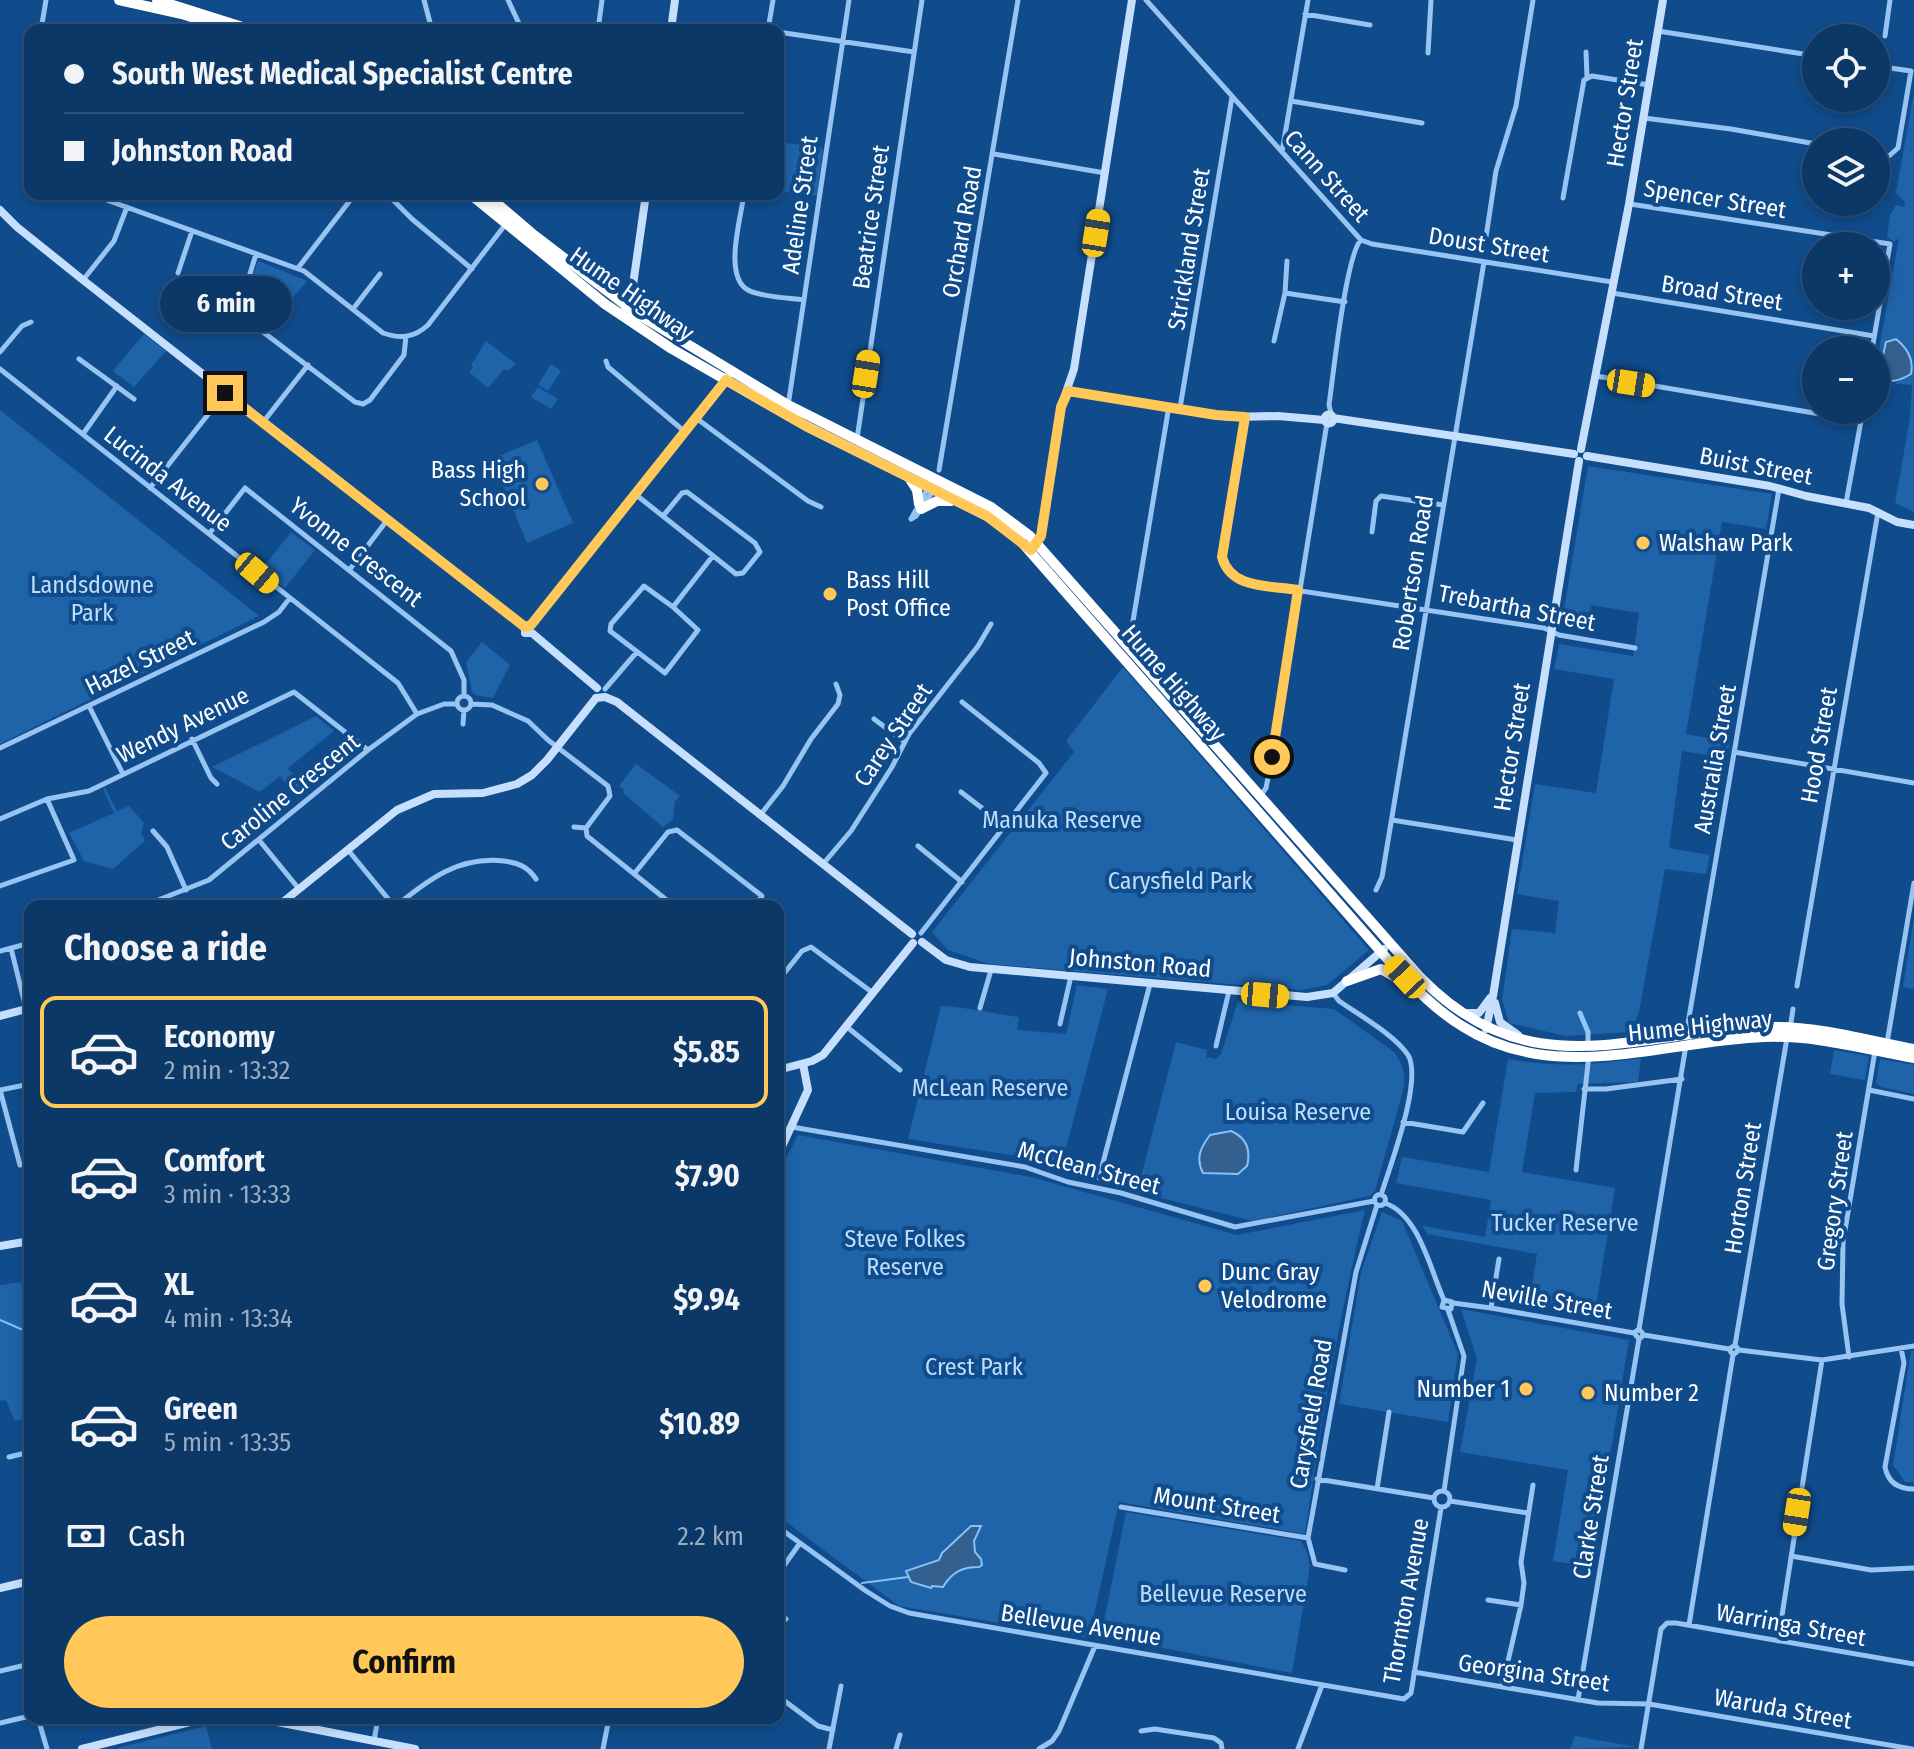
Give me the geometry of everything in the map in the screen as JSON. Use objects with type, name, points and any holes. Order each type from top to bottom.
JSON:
[{"type":"highway","points":[[119,0],[213,24]]},
{"type":"highway","points":[[157,0],[233,24]]},
{"type":"highway","name":"Hume Highway","points":[[477,200],[505,225],[624,311],[786,410],[909,477],[935,481],[957,501],[1034,547],[1386,947],[1450,1006],[1484,1032],[1534,1056],[1686,1040],[1824,1031],[1914,1049]]},
{"type":"highway","name":"Hume Highway","points":[[493,200],[624,311]]},
{"type":"highway","name":"Hume Highway","points":[[786,410],[857,440],[991,507],[1125,642],[1260,796],[1386,947],[1419,992],[1462,1026],[1536,1044],[1588,1052]]},
{"type":"highway","points":[[909,477],[917,490],[920,506],[937,501],[957,501]]},
{"type":"highway","points":[[1347,981],[1374,970],[1385,970],[1419,992]]},
{"type":"highway","name":"Hume Highway","points":[[1789,1032],[1914,1058]]},
{"type":"street","points":[[42,24],[46,0]]},
{"type":"street","points":[[424,0],[430,24]]},
{"type":"street","points":[[508,0],[519,24]]},
{"type":"street","points":[[599,24],[602,0]]},
{"type":"street","points":[[672,24],[675,0]]},
{"type":"street","points":[[769,24],[773,0]]},
{"type":"street","name":"Adeline Street","points":[[786,410],[849,0]]},
{"type":"street","name":"Beatrice Street","points":[[857,440],[922,0]]},
{"type":"street","name":"Orchard Road","points":[[920,506],[935,481],[994,154],[1018,0]]},
{"type":"street","points":[[1034,547],[1041,536],[1061,407],[1074,369],[1132,0]]},
{"type":"street","name":"Cann Street","points":[[1146,0],[1361,240],[1353,254],[1329,420],[1269,776],[1260,796]]},
{"type":"street","points":[[1282,153],[1308,0]]},
{"type":"street","points":[[1428,53],[1431,0]]},
{"type":"street","points":[[1486,237],[1496,171],[1516,106],[1533,0]]},
{"type":"street","name":"Hector Street","points":[[1484,1032],[1495,986],[1580,455],[1629,204],[1663,0]]},
{"type":"street","points":[[1887,24],[1890,0]]},
{"type":"street","points":[[1305,14],[1370,25]]},
{"type":"street","points":[[1658,31],[1802,54]]},
{"type":"street","points":[[784,33],[914,52]]},
{"type":"street","points":[[1563,198],[1583,83],[1587,77],[1586,52]]},
{"type":"street","points":[[1890,68],[1912,72],[1898,148],[1890,155]]},
{"type":"street","points":[[1587,77],[1649,85]]},
{"type":"street","name":"Strickland Street","points":[[1180,408],[1232,96]]},
{"type":"street","points":[[1291,101],[1422,123]]},
{"type":"street","points":[[1643,118],[1802,142]]},
{"type":"street","points":[[994,154],[1106,173]]},
{"type":"street","points":[[107,200],[298,268],[383,333],[406,336],[428,325],[505,225]]},
{"type":"street","points":[[298,268],[350,200]]},
{"type":"street","points":[[393,200],[472,269]]},
{"type":"street","points":[[624,311],[631,299],[645,200]]},
{"type":"street","points":[[743,200],[734,268],[737,281],[749,291],[804,300]]},
{"type":"street","name":"Spencer Street","points":[[1629,204],[1890,244],[1874,336]]},
{"type":"street","points":[[83,280],[114,241],[127,207]]},
{"type":"street","name":"Johnston Road","points":[[0,210],[17,227],[225,393],[529,629],[601,693],[617,702],[917,938],[952,962],[991,970],[1229,991],[1307,997],[1333,993]]},
{"type":"street","points":[[178,273],[192,231]]},
{"type":"street","name":"Doust Street","points":[[1361,240],[1612,282]]},
{"type":"street","points":[[256,254],[238,313],[355,402],[366,403],[403,358],[406,336]]},
{"type":"street","points":[[1274,341],[1285,293],[1287,261]]},
{"type":"street","name":"Robertson Road","points":[[1376,890],[1382,877],[1484,262]]},
{"type":"street","points":[[353,309],[380,274]]},
{"type":"street","points":[[1285,293],[1345,302]]},
{"type":"street","name":"Broad Street","points":[[1612,293],[1874,336]]},
{"type":"street","points":[[0,352],[22,326],[31,322]]},
{"type":"street","points":[[79,359],[134,399]]},
{"type":"street","points":[[606,361],[608,367],[685,432]]},
{"type":"street","points":[[263,422],[308,365]]},
{"type":"street","name":"Lucinda Avenue","points":[[0,369],[398,683],[417,714]]},
{"type":"street","points":[[529,629],[729,376]]},
{"type":"street","points":[[1596,376],[1802,411]]},
{"type":"street","points":[[83,434],[117,386]]},
{"type":"street","name":"Buist Street","points":[[1068,391],[1216,415],[1329,420],[1580,455],[1779,489],[1878,511],[1897,522],[1914,525]]},
{"type":"street","points":[[150,488],[225,393]]},
{"type":"street","points":[[1125,642],[1131,634],[1169,406]]},
{"type":"street","name":"Trebartha Street","points":[[1245,417],[1222,557],[1225,569],[1233,578],[1248,583],[1544,628],[1559,635],[1635,648]]},
{"type":"street","points":[[696,418],[808,501],[821,507]]},
{"type":"street","points":[[1846,504],[1860,424]]},
{"type":"street","name":"Yvonne Crescent","points":[[209,534],[245,488],[451,651],[464,680],[464,696]]},
{"type":"street","name":"Australia Street","points":[[1686,1040],[1779,489]]},
{"type":"street","points":[[635,494],[736,574],[740,574],[760,552],[687,492],[682,493],[663,516]]},
{"type":"street","points":[[1372,532],[1379,496],[1443,505]]},
{"type":"street","name":"Hood Street","points":[[1797,986],[1878,511]]},
{"type":"street","points":[[350,569],[388,519]]},
{"type":"street","points":[[673,607],[712,557]]},
{"type":"street","points":[[647,587],[673,607],[698,630],[665,673],[610,631],[611,624],[640,588],[647,587]]},
{"type":"street","name":"Hazel Street","points":[[0,748],[264,622],[279,612],[289,599]]},
{"type":"street","name":"Carey Street","points":[[823,864],[851,831],[905,742],[978,646],[991,624]]},
{"type":"street","points":[[285,900],[397,810],[414,801],[443,793],[477,794],[508,788],[538,770],[636,653]]},
{"type":"street","points":[[761,814],[838,704],[840,691],[836,684]]},
{"type":"street","name":"Wendy Avenue","points":[[0,819],[47,799],[89,791],[294,692],[368,750]]},
{"type":"street","points":[[464,710],[457,704],[459,698],[464,696],[470,699],[471,704]]},
{"type":"street","points":[[784,1069],[823,1055],[1045,776],[1045,770],[962,702]]},
{"type":"street","name":"Caroline Crescent","points":[[159,900],[214,877],[368,750],[417,714],[444,704],[457,704]]},
{"type":"street","points":[[463,724],[464,710],[471,704],[492,705],[528,721],[560,744],[610,790],[609,798],[586,828],[587,836],[666,900]]},
{"type":"street","points":[[89,706],[123,774]]},
{"type":"street","points":[[874,719],[905,742]]},
{"type":"street","points":[[192,739],[217,784]]},
{"type":"street","points":[[1734,752],[1914,783]]},
{"type":"street","points":[[961,792],[1004,825]]},
{"type":"street","points":[[0,886],[74,860],[47,799]]},
{"type":"street","points":[[1391,820],[1517,840]]},
{"type":"street","points":[[574,827],[586,828]]},
{"type":"street","points":[[634,874],[668,832],[677,830],[762,896],[759,900]]},
{"type":"street","points":[[153,831],[167,847],[186,890]]},
{"type":"street","points":[[259,840],[299,889]]},
{"type":"street","points":[[918,846],[962,882]]},
{"type":"street","points":[[348,850],[390,900]]},
{"type":"street","points":[[403,900],[431,878],[472,861],[510,862],[528,869],[536,879]]},
{"type":"street","points":[[1887,1043],[1914,883]]},
{"type":"street","points":[[0,951],[24,945]]},
{"type":"street","points":[[784,974],[806,945],[873,993]]},
{"type":"street","points":[[1385,1203],[1381,1195],[1413,1077],[1407,1055],[1393,1040],[1339,1001],[1333,993],[1386,947]]},
{"type":"street","points":[[11,948],[24,995]]},
{"type":"street","points":[[980,1008],[991,970]]},
{"type":"street","points":[[1060,1024],[1071,976]]},
{"type":"street","points":[[1099,1178],[1150,984]]},
{"type":"street","points":[[1450,1006],[1468,1013],[1479,1013],[1489,1001],[1495,986]]},
{"type":"street","points":[[1495,986],[1496,1014],[1500,1022],[1536,1044]]},
{"type":"street","points":[[1216,1046],[1229,991]]},
{"type":"street","points":[[1789,1032],[1793,1009]]},
{"type":"street","points":[[0,1016],[24,1010]]},
{"type":"street","points":[[1576,1170],[1588,1052],[1588,1032],[1580,1013]]},
{"type":"street","points":[[847,1027],[900,1070]]},
{"type":"street","name":"Horton Street","points":[[1689,1625],[1789,1032]]},
{"type":"street","name":"Clarke Street","points":[[1578,1700],[1686,1040]]},
{"type":"street","name":"Gregory Street","points":[[1849,1357],[1842,1304],[1843,1242],[1875,1050]]},
{"type":"street","points":[[784,1143],[808,1090],[803,1064]]},
{"type":"street","points":[[1584,1089],[1682,1079]]},
{"type":"street","points":[[24,1085],[0,1090],[20,1165],[24,1164]]},
{"type":"street","points":[[1869,1090],[1914,1099]]},
{"type":"street","points":[[1403,1122],[1463,1132],[1483,1103]]},
{"type":"street","name":"McClean Street","points":[[792,1127],[1025,1167],[1068,1182],[1121,1193],[1235,1227],[1385,1203]]},
{"type":"street","points":[[1376,1203],[1376,1196],[1381,1195]]},
{"type":"street","name":"Carysfield Road","points":[[1308,1538],[1356,1272],[1376,1203]]},
{"type":"street","name":"Thornton Avenue","points":[[1385,1203],[1400,1210],[1412,1225],[1464,1356],[1444,1491]]},
{"type":"street","points":[[0,1249],[24,1242]]},
{"type":"street","points":[[1491,1308],[1499,1259]]},
{"type":"street","points":[[1444,1300],[1449,1299],[1453,1303],[1448,1310]]},
{"type":"street","name":"Neville Street","points":[[1453,1303],[1734,1350],[1822,1360],[1914,1346]]},
{"type":"street","points":[[1901,1348],[1904,1363],[1885,1467],[1889,1479],[1898,1487],[1914,1489]]},
{"type":"street","points":[[1778,1641],[1822,1360]]},
{"type":"street","points":[[1377,1489],[1389,1412]]},
{"type":"street","points":[[9,1457],[24,1453]]},
{"type":"street","points":[[1317,1479],[1434,1498]]},
{"type":"street","points":[[1502,1687],[1521,1605],[1524,1583],[1521,1562],[1533,1485]]},
{"type":"street","points":[[1434,1498],[1444,1491],[1449,1494],[1450,1501]]},
{"type":"street","points":[[1434,1498],[1436,1506],[1441,1508],[1450,1501],[1528,1513]]},
{"type":"street","name":"Mount Street","points":[[1121,1507],[1308,1538]]},
{"type":"street","name":"Thornton Avenue","points":[[1404,1699],[1410,1695],[1441,1508]]},
{"type":"street","name":"Bellevue Avenue","points":[[784,1531],[866,1591],[898,1610],[928,1618],[1404,1699]]},
{"type":"street","points":[[1308,1538],[1315,1564],[1345,1570]]},
{"type":"street","points":[[784,1566],[800,1543]]},
{"type":"street","points":[[1791,1556],[1871,1570],[1914,1568]]},
{"type":"street","points":[[0,1588],[24,1582]]},
{"type":"street","points":[[1488,1600],[1521,1605]]},
{"type":"street","points":[[1641,1749],[1663,1625],[1657,1621]]},
{"type":"street","name":"Warringa Street","points":[[1663,1625],[1689,1625],[1914,1664]]},
{"type":"street","points":[[1039,1749],[1052,1741],[1059,1731],[1095,1646]]},
{"type":"street","points":[[0,1671],[24,1665]]},
{"type":"street","name":"Georgina Street","points":[[1414,1672],[1598,1703],[1649,1704]]},
{"type":"street","points":[[1298,1749],[1322,1685]]},
{"type":"street","points":[[829,1749],[841,1686]]},
{"type":"street","points":[[784,1700],[818,1726],[833,1730]]},
{"type":"street","name":"Waruda Street","points":[[1649,1704],[1912,1749]]},
{"type":"street","points":[[0,1723],[24,1717]]},
{"type":"street","points":[[40,1724],[47,1749]]},
{"type":"street","points":[[82,1749],[182,1724]]},
{"type":"street","points":[[288,1724],[415,1749]]},
{"type":"street","points":[[374,1741],[377,1724]]},
{"type":"street","points":[[603,1749],[608,1724]]},
{"type":"street","points":[[1141,1731],[1161,1729],[1214,1738],[1221,1743],[1222,1749]]},
{"type":"street","points":[[896,1749],[900,1735]]},
{"type":"green space","points":[[1914,92],[1914,512],[1895,503],[1910,418],[1912,385],[1890,381],[1890,336],[1881,336],[1884,320],[1890,320],[1890,288],[1899,238],[1894,242],[1890,239],[1890,215],[1896,205],[1904,207],[1905,202],[1896,193]]},
{"type":"green space","points":[[784,143],[823,148],[817,196],[784,192]]},
{"type":"green space","points":[[258,261],[307,281],[266,328],[244,302]]},
{"type":"green space","points":[[144,334],[166,351],[134,387],[113,371]]},
{"type":"green space","points":[[486,341],[516,364],[508,371],[504,369],[488,388],[469,372]]},
{"type":"green space","points":[[551,364],[561,371],[548,391],[538,385]]},
{"type":"green space","points":[[538,387],[558,399],[551,409],[531,397]]},
{"type":"green space","name":"Landsdowne Park","points":[[0,410],[259,616],[0,744]]},
{"type":"green space","points":[[537,440],[573,523],[527,543],[492,459]]},
{"type":"green space","points":[[1588,466],[1772,494],[1766,529],[1722,522],[1686,734],[1730,742],[1726,758],[1682,751],[1669,848],[1710,855],[1706,874],[1665,869],[1639,1012],[1631,1032],[1565,1036],[1509,1023],[1502,1000],[1512,929],[1555,933],[1559,901],[1517,894],[1535,784],[1596,793],[1614,679],[1554,669],[1559,644],[1633,656],[1639,613],[1591,605],[1589,618],[1563,615]]},
{"type":"green space","points":[[291,532],[315,550],[285,588],[261,570]]},
{"type":"green space","points":[[482,642],[510,665],[493,698],[472,692],[466,662]]},
{"type":"green space","name":"Carysfield Park","points":[[1123,667],[1369,950],[1327,985],[1301,990],[989,964],[948,950],[932,932],[1074,752],[1066,741]]},
{"type":"green space","points":[[316,716],[334,731],[288,768],[307,791],[297,799],[280,776],[260,792],[212,767]]},
{"type":"green space","points":[[636,764],[680,796],[675,801],[673,819],[663,827],[619,786]]},
{"type":"green space","points":[[105,788],[117,811],[129,806],[144,823],[141,833],[145,841],[113,869],[84,861],[69,833],[114,813]]},
{"type":"green space","points":[[1914,917],[1914,989],[1903,987]]},
{"type":"green space","name":"McLean Reserve","points":[[1077,985],[1108,989],[1062,1163],[908,1139],[941,1006],[1019,1017],[1017,1030],[1066,1034]]},
{"type":"green space","name":"Louisa Reserve","points":[[1238,1001],[1334,1009],[1397,1056],[1404,1073],[1404,1087],[1375,1191],[1369,1196],[1253,1221],[1137,1192],[1176,1042],[1207,1050],[1206,1057],[1216,1059],[1221,1054]]},
{"type":"green space","points":[[1834,1050],[1869,1056],[1865,1080],[1830,1074]]},
{"type":"green space","name":"Tucker Reserve","points":[[1641,1058],[1638,1082],[1578,1084],[1576,1092],[1535,1093],[1522,1172],[1615,1188],[1594,1318],[1529,1304],[1537,1254],[1427,1234],[1423,1226],[1485,1237],[1491,1200],[1396,1183],[1402,1157],[1489,1172],[1508,1059],[1574,1064]]},
{"type":"green space","points":[[1880,1059],[1914,1065],[1914,1094],[1881,1087],[1876,1083]]},
{"type":"green space","name":"Crest Park","points":[[798,1135],[1031,1177],[1237,1235],[1365,1210],[1331,1371],[1305,1534],[1119,1502],[1089,1638],[899,1606],[784,1520],[784,1162]]},
{"type":"green space","points":[[1382,1212],[1402,1221],[1458,1354],[1448,1422],[1339,1404],[1361,1272]]},
{"type":"green space","points":[[24,1282],[24,1419],[15,1421],[6,1400],[0,1401],[0,1285]]},
{"type":"green space","points":[[1461,1309],[1629,1340],[1592,1567],[1553,1561],[1568,1470],[1460,1452],[1477,1359]]},
{"type":"green space","points":[[1911,1351],[1914,1351],[1914,1482],[1905,1482],[1893,1465]]},
{"type":"green space","name":"Bellevue Reserve","points":[[1126,1512],[1301,1541],[1310,1566],[1292,1673],[1101,1636]]},
{"type":"green space","points":[[206,1726],[212,1749],[118,1748]]},
{"type":"green space","points":[[1575,1736],[1637,1747],[1570,1749]]},
{"type":"shaded area","points":[[1896,339],[1903,346],[1911,364],[1911,374],[1893,381],[1890,381],[1890,341]]},
{"type":"shaded area","points":[[1231,1131],[1241,1137],[1246,1145],[1247,1166],[1238,1174],[1203,1173],[1199,1158],[1207,1139],[1210,1135]]},
{"type":"shaded area","points":[[971,1526],[981,1526],[974,1541],[975,1552],[982,1565],[958,1571],[943,1587],[931,1588],[911,1582],[906,1571],[939,1560],[942,1553]]},
{"type":"waterway","points":[[0,1320],[24,1330]]},
{"type":"waterway","points":[[862,1583],[908,1577]]},
{"type":"place","name":"Bass High School","points":[[542,484]]},
{"type":"place","name":"Walshaw Park","points":[[1643,543]]},
{"type":"place","name":"Bass Hill Post Office","points":[[830,594]]},
{"type":"place","name":"Dunc Gray Velodrome","points":[[1205,1286]]},
{"type":"place","name":"Number 1","points":[[1526,1389]]},
{"type":"place","name":"Number 2","points":[[1588,1393]]},
{"type":"route","points":[[225,393],[525,627],[531,625],[726,380],[806,426],[987,516],[1031,550],[1041,536],[1061,407],[1068,391],[1245,417],[1222,557],[1225,569],[1233,578],[1248,583],[1298,590],[1272,757]]},
{"type":"park label","name":"Manuka Reserve","points":[[1062,820]]},
{"type":"park label","name":"Steve Folkes Reserve","points":[[905,1253]]}]
